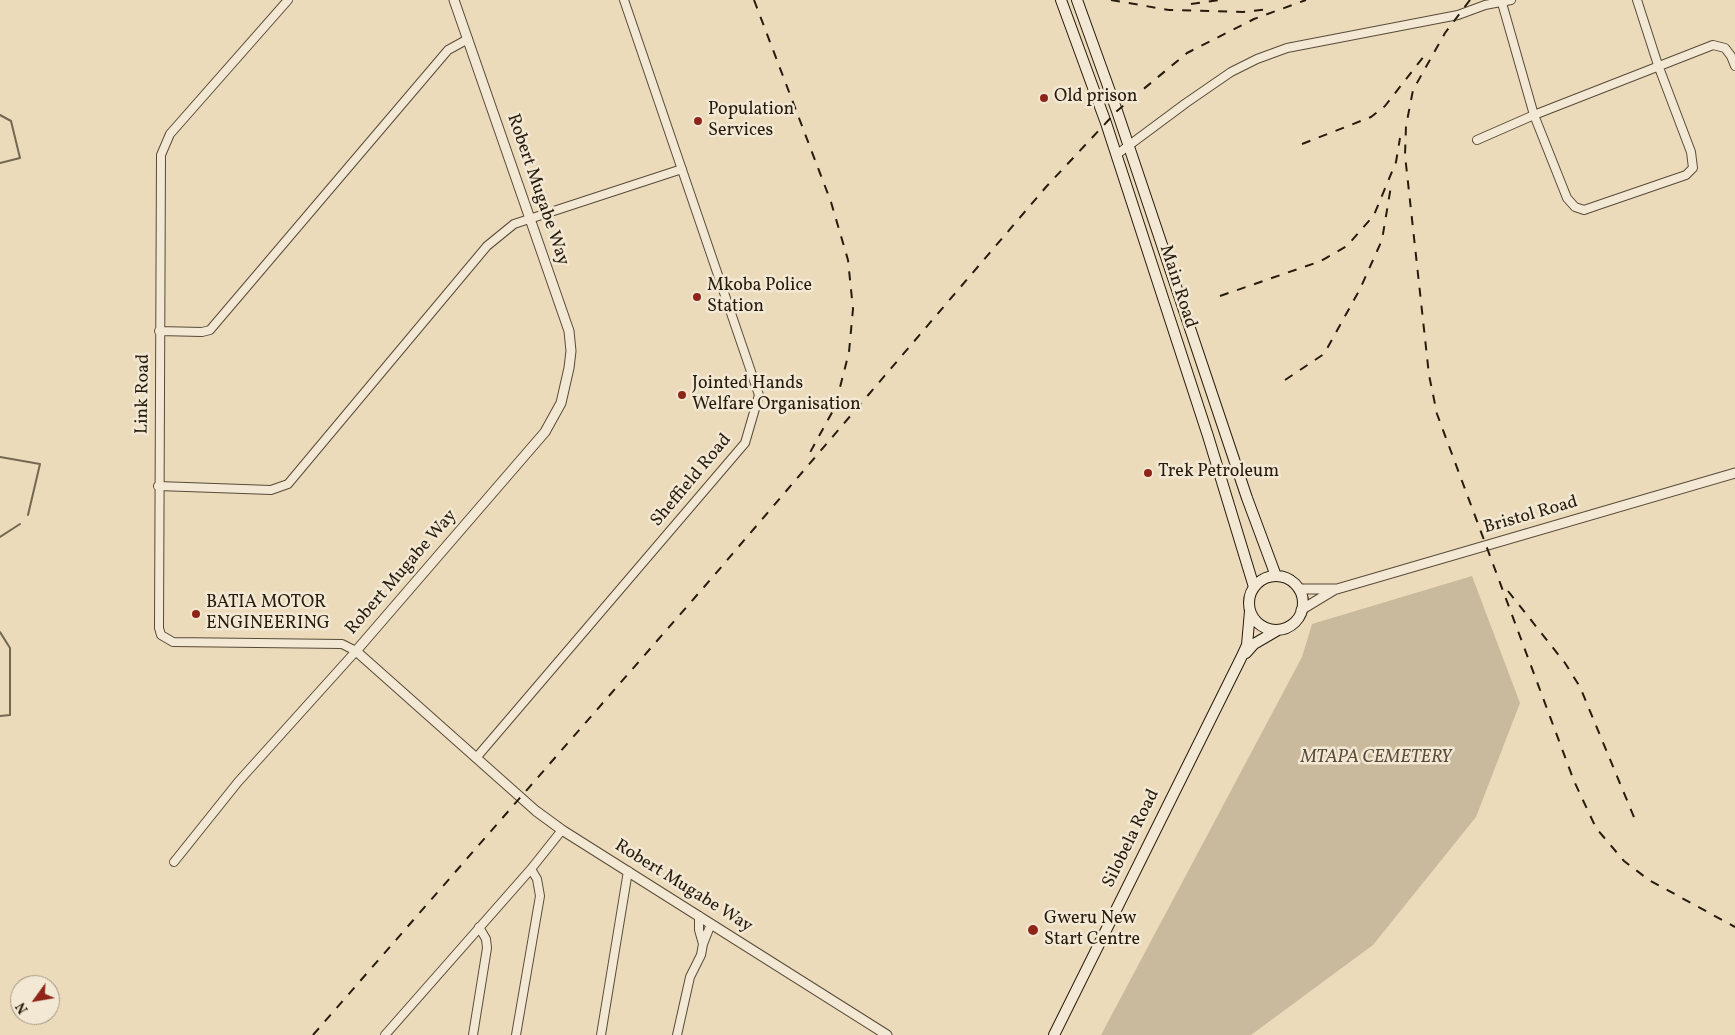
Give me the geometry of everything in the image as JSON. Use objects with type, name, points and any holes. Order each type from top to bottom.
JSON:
[{"type":"main road","name":"Main Road","points":[[1061,0],[1079,44],[1116,155],[1208,436],[1254,587]]},
{"type":"main road","name":"Main Road","points":[[1077,0],[1247,498],[1276,576]]},
{"type":"main road","points":[[1153,269],[1168,263]]},
{"type":"main road","points":[[1276,576],[1293,582],[1298,589],[1302,602],[1301,610],[1294,622],[1281,629],[1262,626],[1250,611],[1249,599],[1254,587],[1266,578],[1276,576]]},
{"type":"main road","name":"Silobela Road","points":[[1056,1033],[1247,645],[1250,611]]},
{"type":"main road","name":"Silobela Road","points":[[1241,658],[1254,644],[1281,629]]},
{"type":"street","name":"Link Road","points":[[288,0],[170,134],[161,155],[158,486],[159,628],[167,640],[173,642],[342,644],[356,652]]},
{"type":"street","name":"Robert Mugabe Way","points":[[454,0],[569,332],[571,351],[569,368],[561,402],[545,432],[356,652],[536,811],[562,830],[887,1035]]},
{"type":"street","name":"Sheffield Road","points":[[476,758],[745,443],[759,395],[624,0]]},
{"type":"street","points":[[1116,155],[1231,72],[1286,48],[1458,15],[1485,5],[1511,0]]},
{"type":"street","points":[[1502,3],[1534,115],[1567,198],[1575,207],[1584,210],[1686,176],[1693,168],[1691,152],[1658,65],[1637,0]]},
{"type":"street","points":[[159,331],[202,332],[210,330],[448,50],[468,39]]},
{"type":"street","points":[[1477,140],[1658,65],[1713,45],[1725,48],[1735,66]]},
{"type":"street","points":[[158,486],[271,490],[288,484],[487,246],[514,224],[682,169]]},
{"type":"street","name":"Bristol Road","points":[[1301,610],[1337,589],[1735,473]]},
{"type":"street","name":"Bristol Road","points":[[1298,589],[1337,589]]},
{"type":"street","points":[[174,862],[238,782],[356,652]]},
{"type":"street","points":[[385,1035],[562,830]]},
{"type":"street","points":[[516,1035],[540,896],[537,879],[530,869]]},
{"type":"street","points":[[601,1035],[628,871]]},
{"type":"street","points":[[699,916],[699,930],[703,944]]},
{"type":"street","points":[[676,1035],[690,976],[701,955],[711,924]]},
{"type":"street","points":[[473,1035],[487,948],[486,940],[479,928]]},
{"type":"green space","name":"MTAPA CEMETERY","points":[[1472,576],[1520,703],[1476,817],[1373,945],[1251,1035],[1101,1035],[1302,657],[1312,624]]},
{"type":"waterway","points":[[0,115],[11,121],[20,158],[0,163]]},
{"type":"waterway","points":[[0,457],[40,464],[28,515]]},
{"type":"waterway","points":[[0,537],[20,524]]},
{"type":"waterway","points":[[0,632],[10,648],[10,715],[0,716]]},
{"type":"railway","points":[[754,0],[831,202],[848,260],[853,309],[849,352],[835,407],[807,458]]},
{"type":"railway","points":[[1111,0],[1169,10],[1243,12],[1270,9]]},
{"type":"railway","points":[[1191,4],[1219,0]]},
{"type":"railway","points":[[313,1035],[711,579],[1046,187],[1117,111],[1187,53],[1254,19],[1306,0]]},
{"type":"railway","points":[[1470,0],[1445,33],[1413,90],[1406,126],[1405,155],[1429,375],[1437,414],[1574,781],[1596,828],[1624,861],[1649,880],[1735,927]]},
{"type":"railway","points":[[1302,144],[1371,117],[1385,106],[1428,51]]},
{"type":"railway","points":[[1220,296],[1321,261],[1347,246],[1374,215],[1396,162],[1400,138]]},
{"type":"railway","points":[[1285,380],[1324,354],[1360,289],[1382,240],[1391,186]]},
{"type":"railway","points":[[1508,591],[1565,663],[1580,687],[1636,822]]},
{"type":"place","name":"Old prison","points":[[1044,98]]},
{"type":"place","name":"Population Services","points":[[698,121]]},
{"type":"place","name":"Mkoba Police Station","points":[[697,297]]},
{"type":"place","name":"Jointed Hands Welfare Organisation","points":[[682,395]]},
{"type":"place","name":"Trek Petroleum","points":[[1148,473]]},
{"type":"place","name":"BATIA MOTOR ENGINEERING","points":[[196,614]]},
{"type":"place","name":"Gweru New Start Centre","points":[[1033,930]]}]
